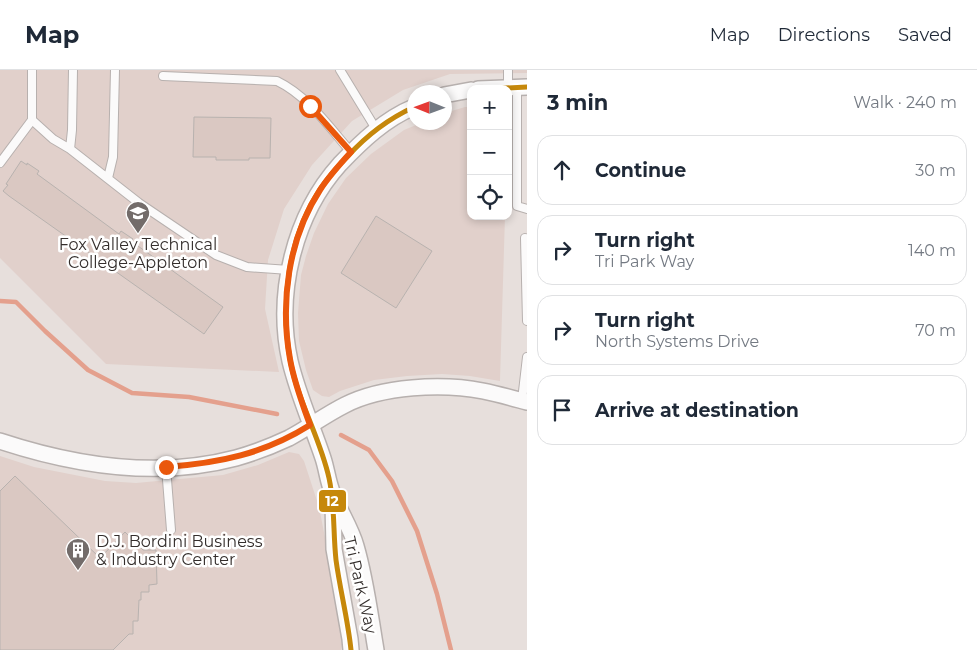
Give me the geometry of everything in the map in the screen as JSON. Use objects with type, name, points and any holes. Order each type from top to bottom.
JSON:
[{"type":"street","points":[[452,94],[467,91]]},
{"type":"street","name":"Tri Park Way","points":[[376,650],[356,544],[332,493],[323,458],[296,385],[290,359],[286,322],[289,270],[297,240],[313,202],[334,171],[351,152],[376,129],[407,110]]},
{"type":"street","points":[[0,442],[61,459],[92,465],[140,468],[166,467],[235,458],[260,450],[290,437],[346,404],[362,398],[411,388],[437,387],[481,391],[524,401]]},
{"type":"street","name":"Tri Park Way","points":[[332,493],[334,549],[351,650]]},
{"type":"lane","points":[[0,163],[32,120],[32,70]]},
{"type":"lane","points":[[70,149],[73,70]]},
{"type":"lane","points":[[108,178],[113,157],[115,70]]},
{"type":"lane","points":[[340,70],[376,129]]},
{"type":"lane","points":[[508,70],[517,87],[516,206],[527,209]]},
{"type":"lane","points":[[163,76],[277,81],[291,88],[310,106],[351,152]]},
{"type":"lane","points":[[32,120],[46,133],[70,149],[139,203],[216,255],[247,267],[289,270]]},
{"type":"lane","points":[[517,133],[527,134]]},
{"type":"lane","points":[[525,238],[527,321]]},
{"type":"lane","points":[[524,401],[527,357]]},
{"type":"lane","points":[[166,467],[171,530]]},
{"type":"shaded area","name":"Fox Valley Technical College-Appleton","points":[[0,70],[527,70],[527,73],[450,74],[418,85],[407,85],[407,89],[352,121],[312,165],[284,209],[268,260],[265,309],[279,372],[106,364],[0,258]]},
{"type":"shaded area","points":[[467,107],[467,220],[505,220],[500,381],[442,374],[407,376],[374,380],[340,391],[329,397],[322,396],[313,390],[299,341],[298,313],[301,275],[314,233],[328,204],[346,178],[371,154],[407,129],[452,130],[452,111]]},
{"type":"shaded area","points":[[289,452],[299,454],[304,461],[319,507],[332,573],[342,644],[341,650],[0,650],[0,456],[34,467],[105,481],[136,483],[223,475],[258,465]]},
{"type":"building","points":[[194,117],[271,118],[270,158],[216,160],[216,157],[193,157]]},
{"type":"building","points":[[21,161],[39,171],[37,174],[119,234],[121,231],[133,239],[131,241],[223,307],[204,334],[3,191]]},
{"type":"building","points":[[376,216],[432,251],[396,308],[341,273]]},
{"type":"building","name":"D.J. Bordini Business & Industry Center","points":[[15,476],[100,558],[125,532],[143,550],[156,550],[157,584],[149,585],[149,592],[141,592],[138,621],[133,621],[133,634],[129,634],[113,650],[0,650],[0,491]]},
{"type":"waterway","points":[[0,301],[16,302],[88,370],[132,393],[189,397],[277,414]]},
{"type":"waterway","points":[[341,435],[369,450],[392,481],[417,531],[437,594],[451,650]]},
{"type":"transit line","name":"12","points":[[512,88],[527,87]]},
{"type":"transit line","name":"12","points":[[351,650],[336,560],[329,478],[293,374],[290,359],[286,315],[289,270],[301,227],[310,207],[330,175],[370,134],[407,111]]},
{"type":"place","name":"Fox Valley Technical College-Appleton","points":[[138,234]]},
{"type":"place","name":"D.J. Bordini Business & Industry Center","points":[[78,571]]},
{"type":"route","points":[[166,467],[235,458],[290,437],[310,425],[296,385],[290,359],[286,322],[289,270],[297,240],[313,202],[334,171],[351,152],[310,106]]}]
